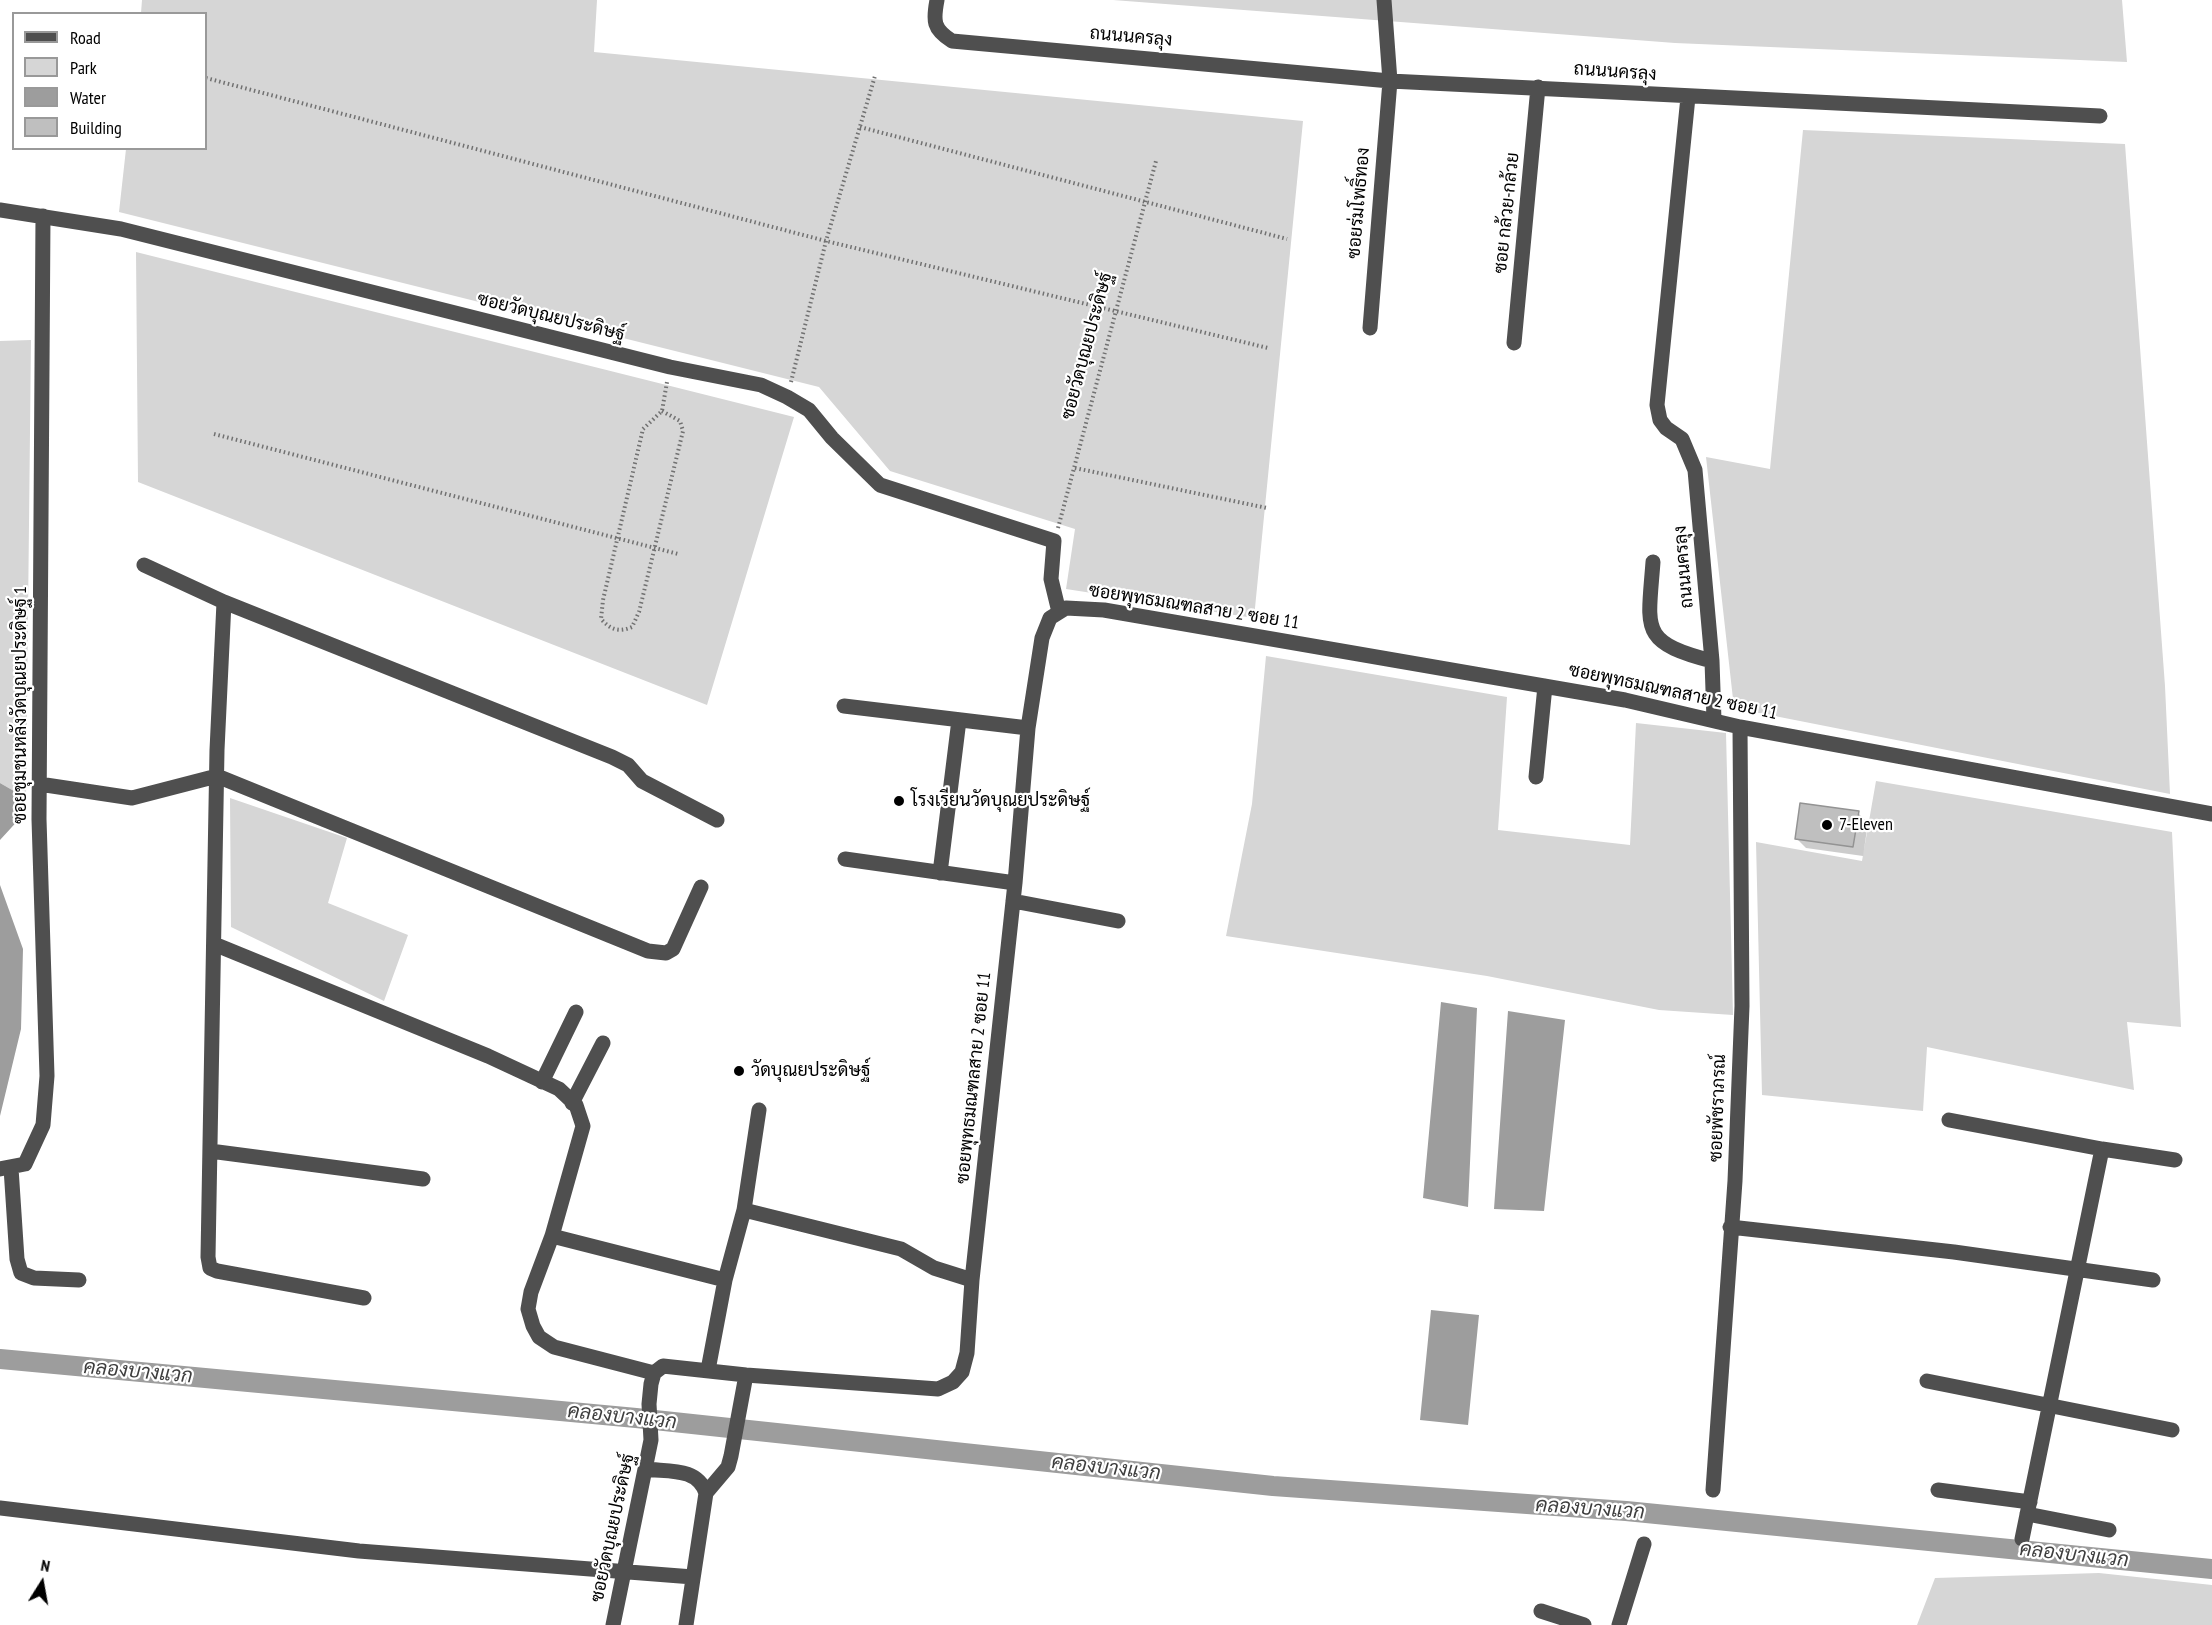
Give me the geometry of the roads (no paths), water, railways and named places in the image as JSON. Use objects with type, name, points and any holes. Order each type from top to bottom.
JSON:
[{"type":"street","name":"ถนนนครลุง","points":[[937,0],[933,19],[935,26],[940,33],[952,40],[1390,81],[1688,96],[1657,405],[1660,420],[1666,428],[1683,439],[1695,471],[1712,661],[1714,720]]},
{"type":"street","name":"ซอยร่มโพธิ์ทอง","points":[[1370,328],[1390,81],[1384,0]]},
{"type":"street","name":"ซอย กล้วย-กล้วย","points":[[1514,343],[1538,87]]},
{"type":"street","points":[[1688,96],[2100,116]]},
{"type":"street","name":"ซอยวัดบุณยประดิษฐ์","points":[[0,210],[121,229],[670,367],[761,385],[809,410],[832,438],[880,486],[1054,542],[1051,579],[1059,612]]},
{"type":"street","name":"ซอยชุมชนหลังวัดบุณยประดิษฐ์ 1","points":[[6,1169],[25,1164],[43,1125],[47,1076],[39,784],[43,216]]},
{"type":"street","points":[[1653,562],[1648,620],[1658,640],[1684,654],[1712,661]]},
{"type":"street","points":[[144,565],[224,602],[628,765],[642,781],[717,820]]},
{"type":"street","points":[[224,602],[213,944],[208,1257],[210,1268],[244,1278],[364,1298]]},
{"type":"street","name":"ซอยพุทธมณฑลสาย 2 ซอย 11","points":[[654,1373],[663,1366],[746,1375],[938,1389],[952,1382],[962,1372],[967,1353],[972,1280],[1015,883],[1028,728],[1042,638],[1050,618],[1066,608],[1104,610],[1625,700],[1740,727],[2212,814]]},
{"type":"street","points":[[1536,777],[1545,686]]},
{"type":"street","points":[[844,706],[1028,728]]},
{"type":"street","points":[[940,873],[959,720]]},
{"type":"street","name":"ซอยพัชราภรณ์","points":[[1713,1490],[1742,1006],[1740,727]]},
{"type":"street","points":[[39,784],[132,798],[217,776],[648,951],[666,953],[673,949],[701,887]]},
{"type":"street","points":[[845,859],[1015,883]]},
{"type":"street","points":[[1013,901],[1118,921]]},
{"type":"street","points":[[213,944],[488,1056],[559,1089],[573,1102],[583,1126],[581,1140],[552,1236],[531,1292],[528,1309],[532,1326],[539,1337],[554,1347],[654,1373]]},
{"type":"street","points":[[542,1082],[576,1012]]},
{"type":"street","points":[[573,1102],[603,1043]]},
{"type":"street","points":[[708,1370],[725,1280],[744,1210],[759,1110]]},
{"type":"street","points":[[1949,1120],[2102,1149],[2175,1160]]},
{"type":"street","points":[[2022,1539],[2075,1270],[2102,1149]]},
{"type":"street","points":[[210,1151],[423,1179]]},
{"type":"street","points":[[6,1169],[17,1259],[21,1273],[34,1278],[79,1280]]},
{"type":"street","points":[[744,1210],[901,1249],[934,1269],[972,1280]]},
{"type":"street","points":[[1730,1227],[1954,1252],[2153,1280]]},
{"type":"street","points":[[552,1236],[725,1280]]},
{"type":"street","name":"ซอยวัดบุณยประดิษฐ์","points":[[613,1625],[651,1440],[649,1404],[654,1373]]},
{"type":"street","points":[[706,1493],[728,1467],[736,1436],[746,1375]]},
{"type":"street","points":[[1927,1381],[2172,1430]]},
{"type":"street","points":[[645,1469],[691,1474],[702,1481],[706,1493],[686,1625]]},
{"type":"street","points":[[1938,1490],[2029,1508],[2109,1530]]},
{"type":"street","points":[[0,1508],[359,1551],[693,1577]]},
{"type":"street","points":[[1619,1625],[1644,1544]]},
{"type":"street","points":[[1541,1611],[1584,1625]]},
{"type":"water","points":[[0,783],[26,798],[22,816],[0,840]]},
{"type":"water","points":[[0,885],[23,949],[21,1029],[0,1116]]},
{"type":"water","points":[[1441,1002],[1477,1008],[1468,1207],[1423,1198]]},
{"type":"water","points":[[1508,1011],[1565,1020],[1544,1211],[1494,1209]]},
{"type":"water","points":[[1431,1310],[1479,1315],[1468,1425],[1420,1420]]},
{"type":"waterway","name":"คลองบางแวก","points":[[0,1359],[636,1418],[1273,1486],[1626,1511],[2212,1569]]},
{"type":"place","name":"โรงเรียนวัดบุณยประดิษฐ์","points":[[899,801]]},
{"type":"place","name":"7-Eleven","points":[[1827,825]]},
{"type":"place","name":"วัดบุณยประดิษฐ์","points":[[739,1071]]}]
